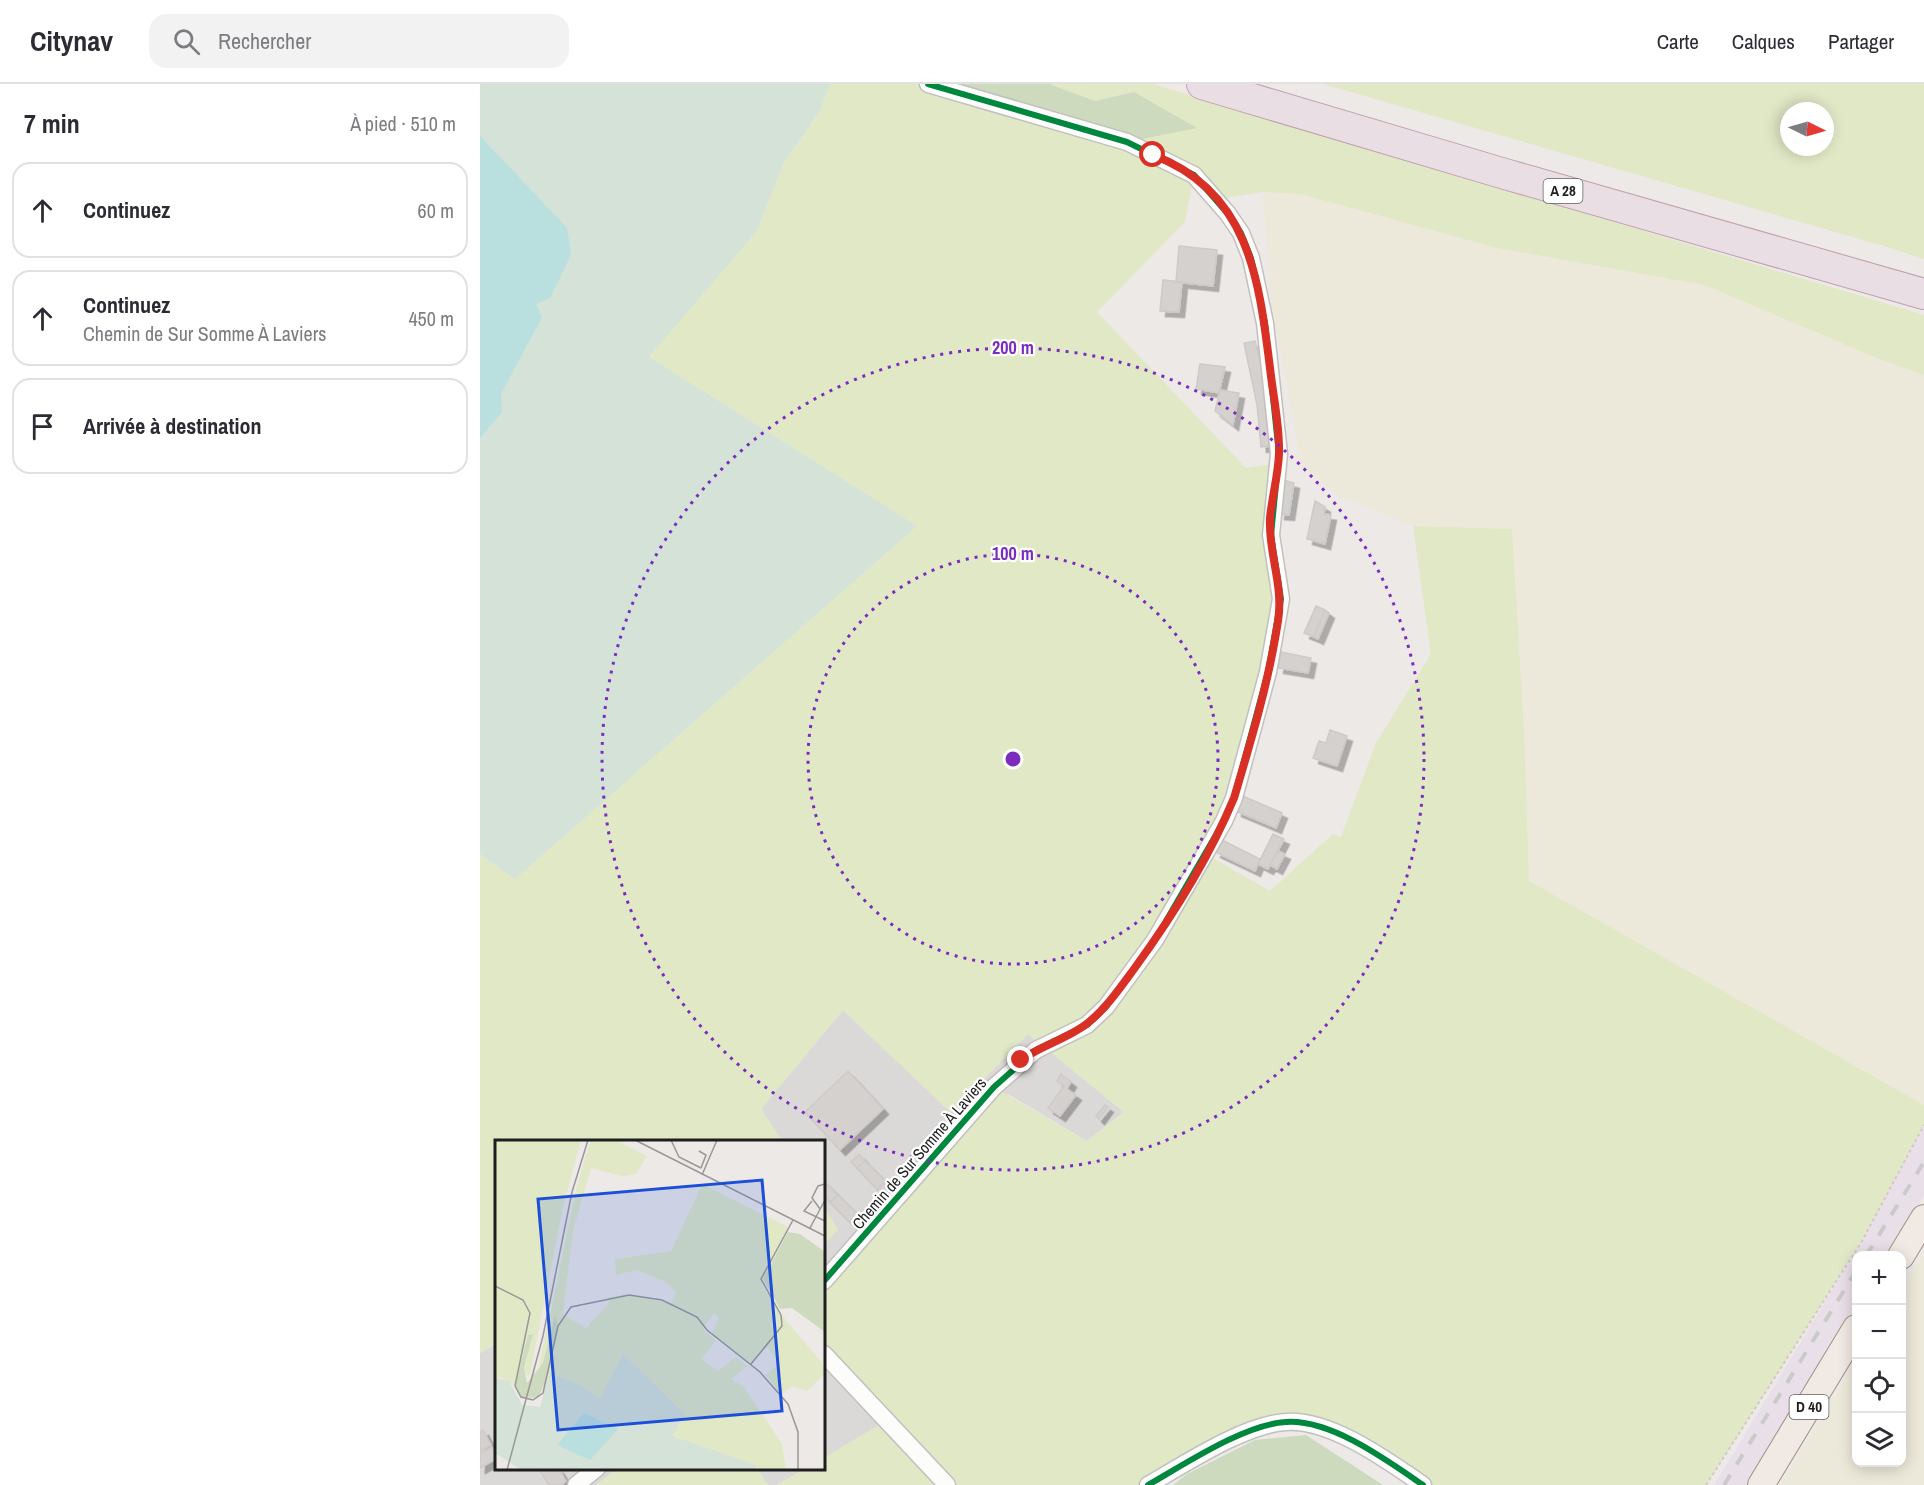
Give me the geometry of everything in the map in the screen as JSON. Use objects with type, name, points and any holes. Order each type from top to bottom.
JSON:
[{"type":"highway","name":"A 28","points":[[1202,84],[1493,171],[1924,294]]},
{"type":"highway","name":"A 28","points":[[1263,84],[1924,276]]},
{"type":"main road","points":[[1904,1251],[1924,1218]]},
{"type":"main road","name":"D 40","points":[[1761,1485],[1852,1336]]},
{"type":"street","name":"Chemin de Sur Somme À Laviers","points":[[825,1280],[994,1087],[1021,1060],[1087,1024],[1106,1008],[1155,940],[1224,821],[1234,798],[1268,672],[1281,599],[1270,535],[1279,454],[1265,323],[1251,258],[1241,233],[1218,199],[1194,175],[1174,163],[1127,142],[928,84]]},
{"type":"street","points":[[825,1355],[947,1485]]},
{"type":"street","points":[[1148,1485],[1243,1433],[1285,1421],[1306,1423],[1347,1438],[1380,1454],[1423,1485]]},
{"type":"street","points":[[576,1485],[595,1470]]},
{"type":"path","points":[[1706,1485],[1862,1241],[1924,1125]]},
{"type":"shaded area","points":[[480,84],[830,84],[820,111],[783,164],[757,231],[649,357],[917,526],[515,879],[480,854]]},
{"type":"shaded area","points":[[1263,192],[1301,194],[1497,248],[1705,285],[1877,358],[1924,375],[1924,1105],[1528,881],[1524,732],[1512,529],[1413,526],[1339,496],[1302,468],[1271,301]]},
{"type":"shaded area","points":[[843,1010],[951,1112],[1028,1034],[1124,1112],[1087,1141],[1008,1094],[825,1280],[825,1243],[838,1230],[825,1209],[825,1140],[781,1140],[761,1109]]},
{"type":"shaded area","points":[[1924,1125],[1924,1196],[1890,1251],[1856,1251]]},
{"type":"shaded area","points":[[1924,1253],[1924,1485],[1780,1485],[1852,1368],[1852,1467],[1906,1467],[1906,1282]]},
{"type":"shaded area","points":[[1852,1257],[1852,1313],[1746,1485],[1714,1485]]},
{"type":"shaded area","points":[[495,1345],[495,1470],[617,1470],[596,1485],[480,1485],[480,1353]]},
{"type":"shaded area","points":[[825,1355],[886,1421],[825,1457]]},
{"type":"shaded area","points":[[758,1470],[803,1470],[777,1485],[768,1485]]},
{"type":"green space","points":[[830,84],[928,84],[1196,128],[1134,92],[1095,101],[1049,84],[1153,84],[1924,315],[1924,375],[1877,358],[1705,285],[1497,248],[1301,194],[1263,192],[1218,199],[1194,176],[1185,222],[1097,312],[1246,468],[1278,463],[1280,584],[1242,770],[1206,854],[1270,891],[1333,834],[1341,837],[1376,743],[1431,654],[1413,526],[1512,529],[1524,732],[1529,881],[1924,1105],[1924,1125],[1862,1241],[1856,1251],[1852,1251],[1852,1257],[1706,1485],[1423,1485],[1347,1438],[1285,1421],[1148,1485],[777,1485],[803,1470],[825,1470],[825,1457],[886,1421],[825,1355],[825,1280],[994,1087],[1087,1141],[1124,1112],[1028,1034],[951,1113],[843,1010],[761,1109],[781,1140],[495,1140],[495,1345],[480,1353],[480,854],[515,879],[917,526],[649,357],[757,231],[783,164],[820,111]]},
{"type":"green space","points":[[928,84],[1049,84],[1095,101],[1134,92],[1197,128],[1127,142]]},
{"type":"green space","points":[[1323,84],[1924,84],[1924,259],[1884,246]]},
{"type":"green space","points":[[825,1209],[838,1230],[825,1243]]},
{"type":"green space","points":[[1306,1435],[1383,1485],[1173,1485],[1187,1474],[1255,1440]]},
{"type":"green space","points":[[615,1470],[758,1470],[768,1485],[596,1485]]},
{"type":"water","points":[[480,136],[567,228],[571,255],[550,298],[536,304],[542,317],[501,394],[502,412],[480,438]]},
{"type":"building","points":[[1179,246],[1217,250],[1213,286],[1176,282]]},
{"type":"building","points":[[1163,280],[1182,282],[1179,312],[1160,311]]},
{"type":"building","points":[[1255,341],[1262,367],[1272,446],[1261,447],[1257,405],[1244,343]]},
{"type":"building","points":[[1200,364],[1225,367],[1219,393],[1196,389]]},
{"type":"building","points":[[1220,390],[1239,393],[1233,425],[1215,411]]},
{"type":"building","points":[[1283,480],[1294,483],[1289,515],[1279,514]]},
{"type":"building","points":[[1315,501],[1325,507],[1324,514],[1331,515],[1325,544],[1307,539]]},
{"type":"building","points":[[1316,606],[1325,610],[1314,637],[1304,633]]},
{"type":"building","points":[[1325,610],[1329,613],[1318,639],[1314,637]]},
{"type":"building","points":[[1281,652],[1311,658],[1308,673],[1278,668]]},
{"type":"building","points":[[1330,730],[1347,736],[1337,766],[1313,758],[1319,741],[1326,743]]},
{"type":"building","points":[[1238,794],[1282,813],[1276,828],[1236,811]]},
{"type":"building","points":[[1273,834],[1284,839],[1268,869],[1258,864]]},
{"type":"building","points":[[1222,840],[1260,859],[1255,871],[1215,852]]},
{"type":"building","points":[[1278,851],[1285,854],[1277,869],[1270,865]]},
{"type":"building","points":[[848,1071],[883,1109],[840,1150],[805,1112]]},
{"type":"building","points":[[1061,1074],[1071,1082],[1067,1089],[1076,1095],[1060,1116],[1048,1108],[1064,1086],[1057,1081]]},
{"type":"building","points":[[1105,1105],[1108,1107],[1099,1119],[1096,1116]]},
{"type":"building","points":[[859,1154],[865,1161],[857,1168],[851,1162]]},
{"type":"building","points":[[865,1161],[885,1181],[877,1189],[857,1168]]},
{"type":"building","points":[[825,1182],[838,1195],[830,1202],[825,1197]]},
{"type":"building","points":[[885,1182],[893,1190],[885,1198],[877,1189]]},
{"type":"building","points":[[881,1194],[885,1198],[876,1207],[873,1201]]},
{"type":"building","points":[[838,1195],[859,1215],[867,1206],[872,1211],[855,1227],[830,1202]]},
{"type":"building","points":[[483,1430],[491,1445],[480,1451],[480,1432]]},
{"type":"building","points":[[492,1447],[495,1460],[480,1468],[480,1453]]},
{"type":"building","points":[[539,1470],[559,1470],[566,1481],[562,1485],[549,1485]]},
{"type":"railway","points":[[1869,1251],[1924,1162]]},
{"type":"railway","points":[[1724,1485],[1852,1277]]},
{"type":"cycle path","points":[[825,1280],[994,1087],[1036,1050],[1087,1025],[1106,1007],[1155,940],[1224,821],[1234,798],[1268,672],[1281,599],[1271,535],[1279,454],[1265,323],[1251,258],[1241,233],[1228,214],[1194,175],[1127,142],[928,84]]},
{"type":"cycle path","points":[[1148,1485],[1234,1437],[1270,1424],[1286,1422],[1303,1423],[1340,1434],[1376,1454],[1423,1485]]},
{"type":"route","points":[[1021,1060],[1087,1024],[1106,1008],[1155,940],[1180,900],[1224,821],[1234,798],[1268,672],[1278,621],[1281,599],[1280,584],[1270,535],[1270,517],[1279,454],[1277,427],[1265,323],[1251,258],[1241,233],[1218,199],[1194,175],[1174,163],[1153,155]]}]
